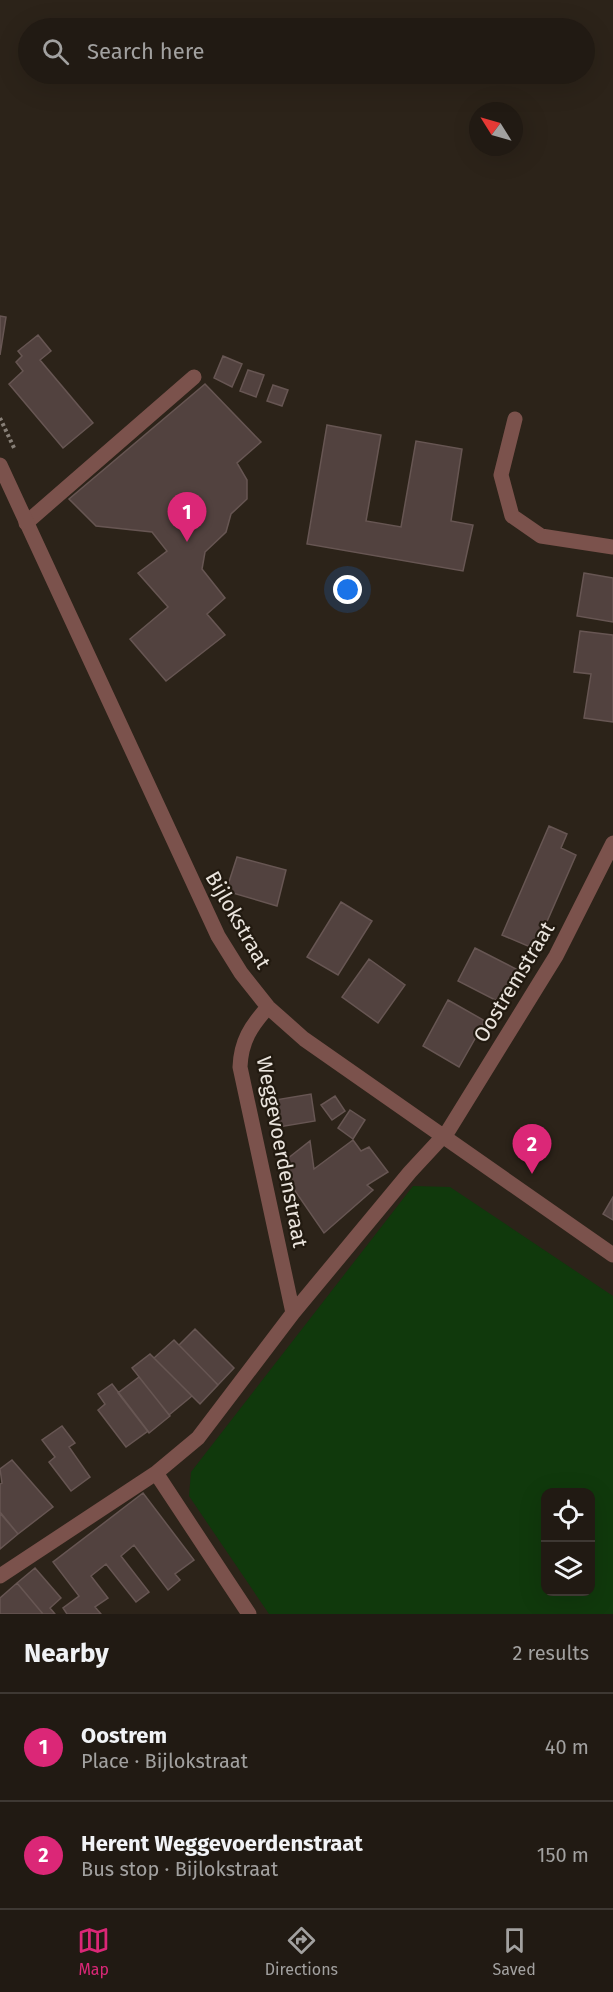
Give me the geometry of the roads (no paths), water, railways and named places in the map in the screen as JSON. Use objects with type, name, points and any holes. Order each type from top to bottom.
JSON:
[{"type":"street","points":[[26,523],[194,377]]},
{"type":"street","points":[[515,419],[501,476],[512,516],[541,536],[613,547]]},
{"type":"street","name":"Bijlokstraat","points":[[0,465],[213,926],[241,973],[268,1007],[304,1039],[613,1255]]},
{"type":"street","name":"Oostremstraat","points":[[443,1137],[556,956],[613,843]]},
{"type":"street","name":"Weggevoerdenstraat","points":[[268,1007],[248,1032],[241,1050],[240,1067],[293,1313]]},
{"type":"street","name":"Weggevoerdenstraat","points":[[0,1576],[156,1473],[198,1438],[293,1313],[443,1137]]},
{"type":"street","points":[[156,1473],[249,1614]]},
{"type":"place","name":"Oostrem","points":[[187,542]]},
{"type":"place","name":"Herent Weggevoerdenstraat","points":[[532,1174]]}]
